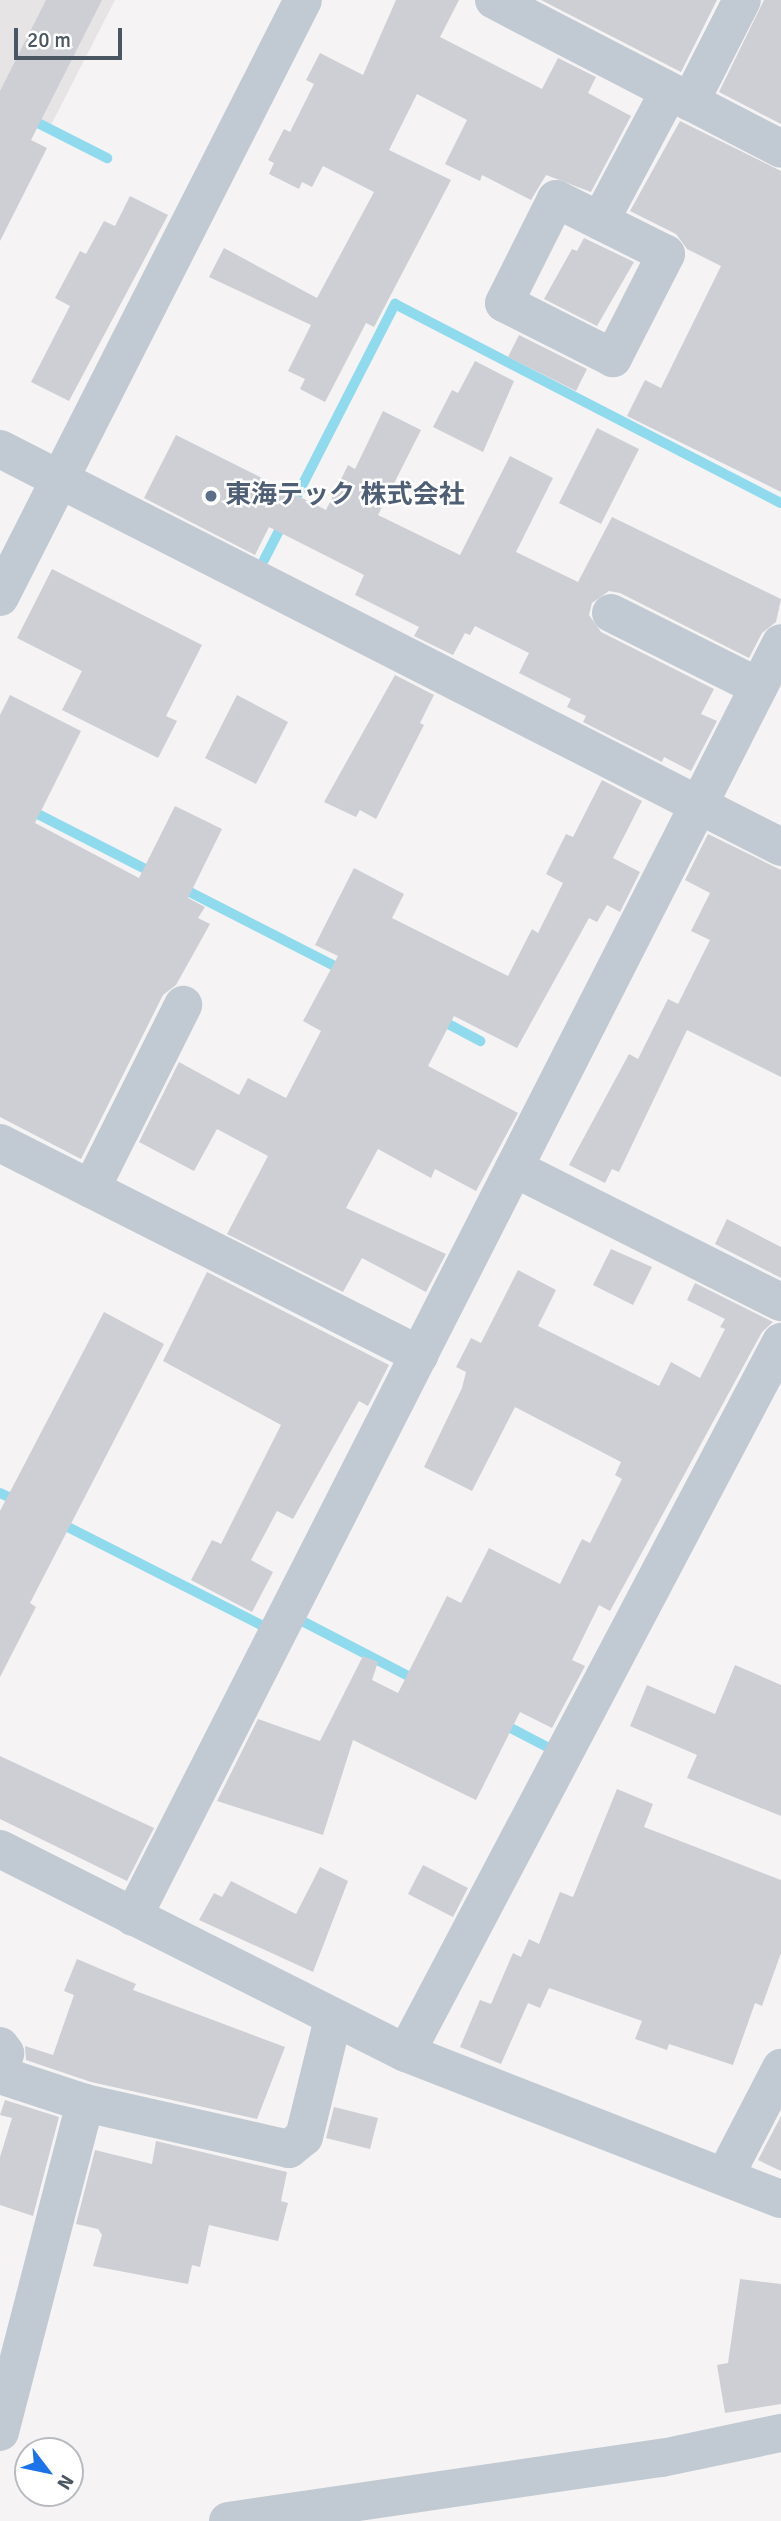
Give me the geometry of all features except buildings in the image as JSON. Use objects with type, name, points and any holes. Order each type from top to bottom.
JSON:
[{"type":"street","points":[[0,597],[303,0]]},
{"type":"street","points":[[494,0],[557,14],[680,96],[781,149]]},
{"type":"street","points":[[600,221],[742,0]]},
{"type":"street","points":[[0,449],[781,847]]},
{"type":"street","points":[[611,613],[759,687]]},
{"type":"street","points":[[133,1917],[781,643]]},
{"type":"street","points":[[91,1189],[183,1005]]},
{"type":"street","points":[[0,1143],[419,1355]]},
{"type":"street","points":[[514,1168],[781,1302]]},
{"type":"street","points":[[406,2053],[781,1342]]},
{"type":"street","points":[[0,1849],[333,2019],[406,2053],[781,2199]]},
{"type":"street","points":[[0,2046],[5,2053],[0,2075],[85,2103],[289,2150],[304,2137],[333,2019]]},
{"type":"street","points":[[725,2176],[781,2068]]},
{"type":"street","points":[[0,2432],[85,2103]]},
{"type":"street","points":[[228,2521],[662,2458],[781,2433]]},
{"type":"shaded area","points":[[0,0],[115,0],[51,125],[0,99]]},
{"type":"waterway","points":[[28,118],[107,158]]},
{"type":"waterway","points":[[264,560],[395,304],[781,503]]},
{"type":"waterway","points":[[28,809],[157,875]]},
{"type":"waterway","points":[[180,887],[344,971]]},
{"type":"waterway","points":[[439,1019],[480,1041]]},
{"type":"waterway","points":[[0,1493],[19,1502]]},
{"type":"waterway","points":[[58,1522],[265,1627]]},
{"type":"waterway","points":[[304,1622],[418,1681]]},
{"type":"waterway","points":[[501,1723],[555,1751]]},
{"type":"place","name":"東海テック 株式会社","points":[[211,496]]}]
